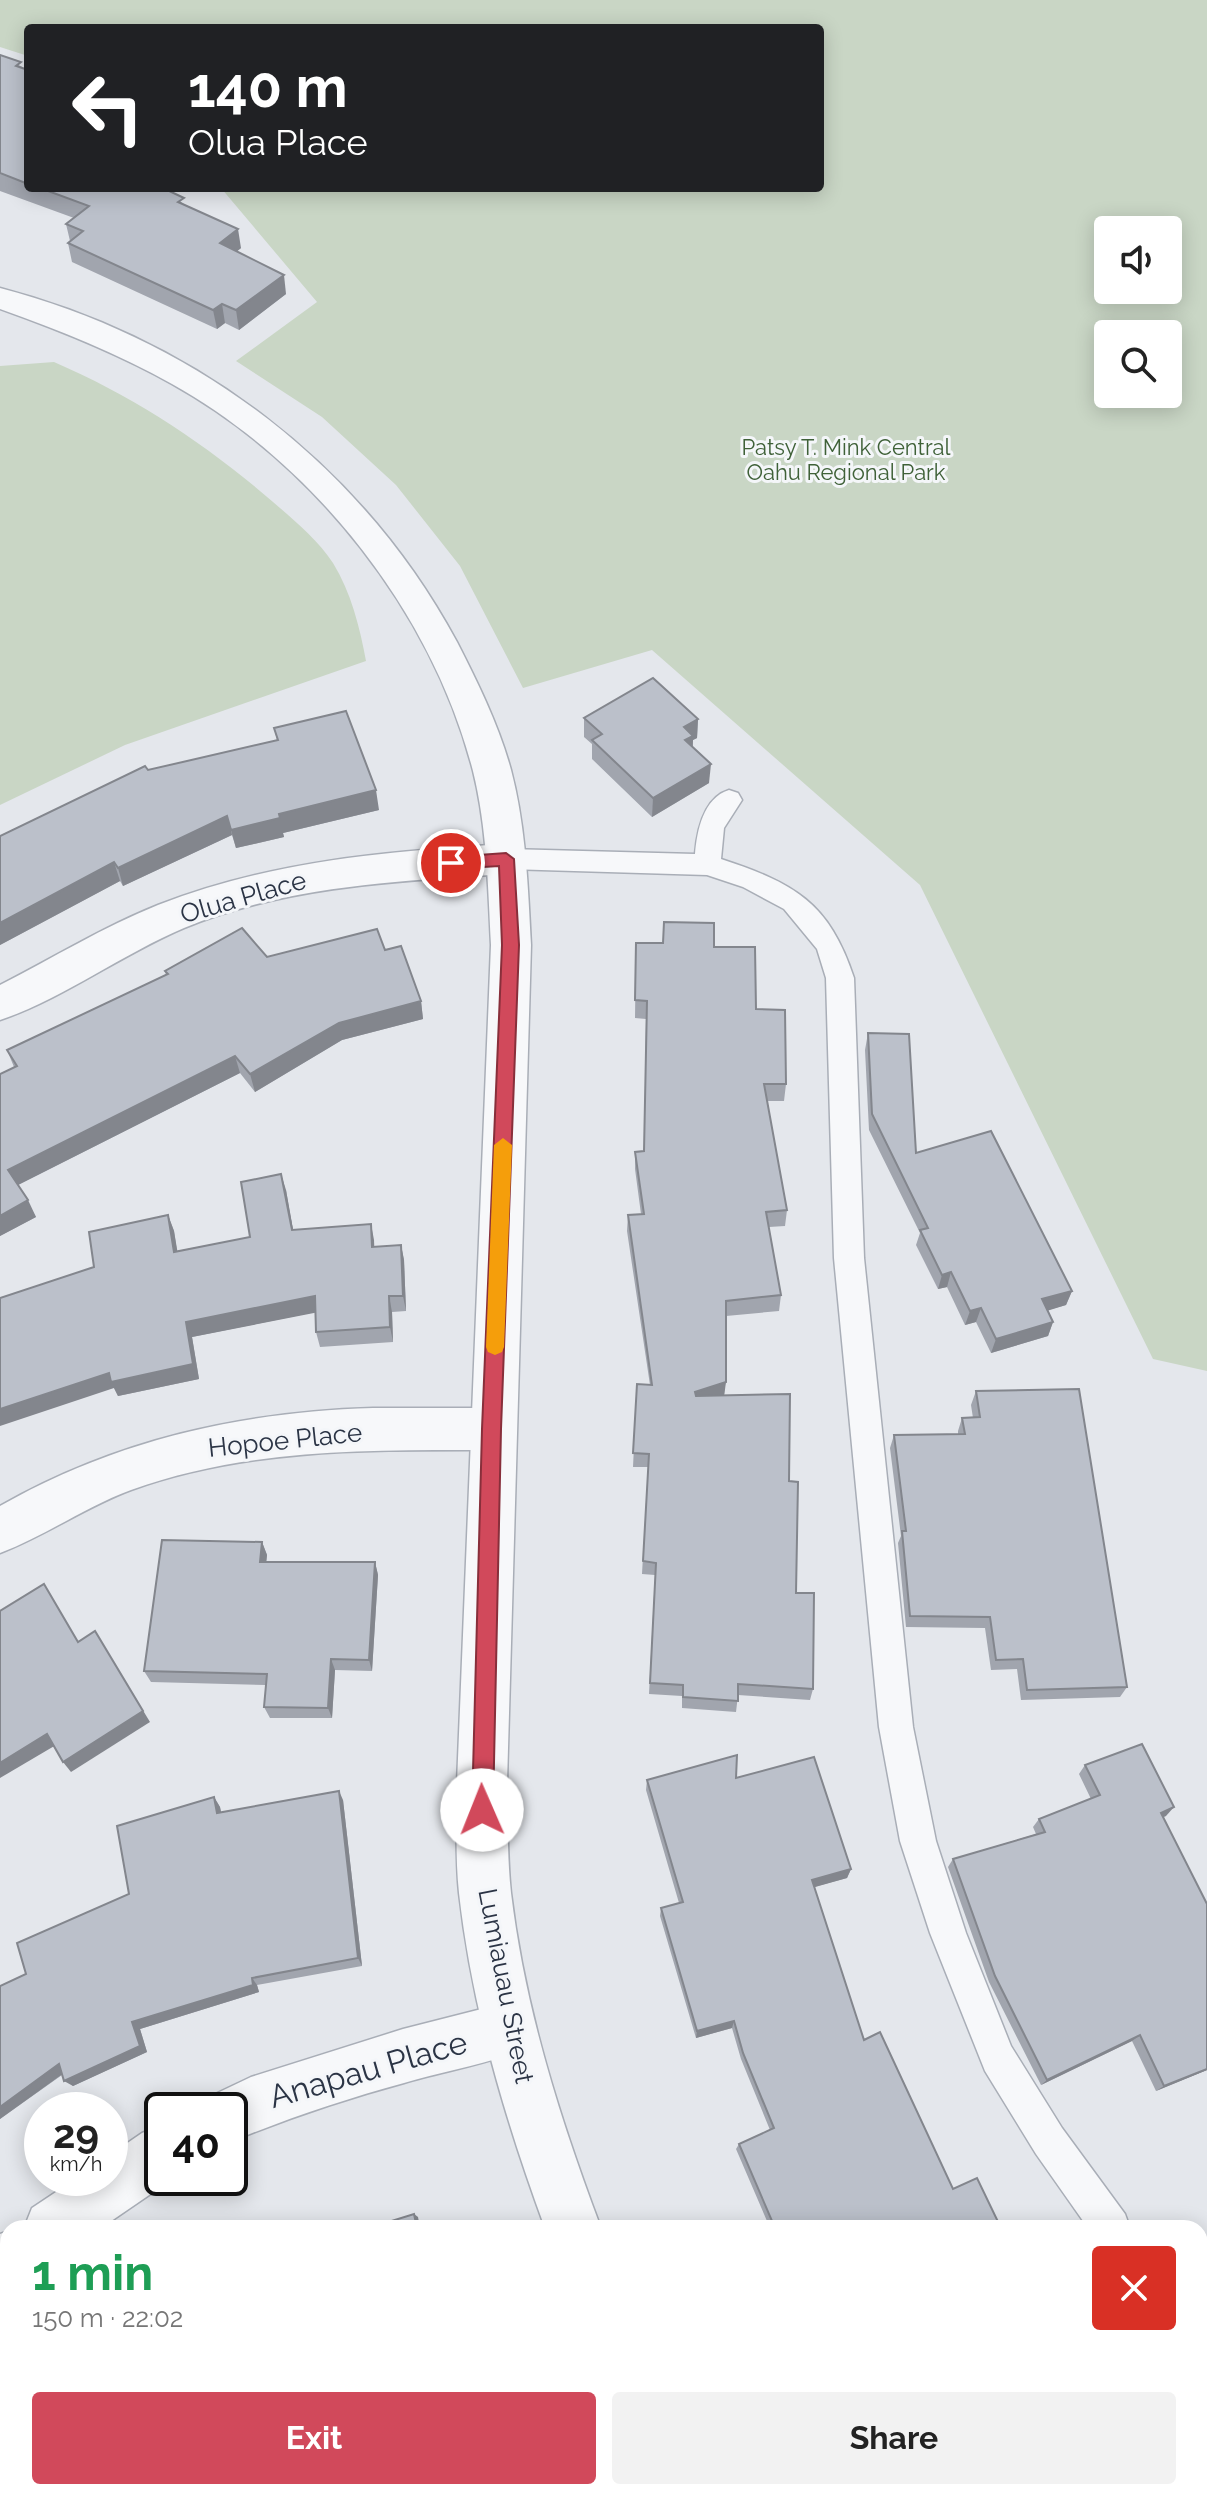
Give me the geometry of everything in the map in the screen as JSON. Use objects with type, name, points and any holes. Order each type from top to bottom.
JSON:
[{"type":"street","name":"Lumiauau Street","points":[[0,298],[137,351],[215,396],[291,454],[351,511],[398,571],[436,634],[468,703],[495,785],[506,859],[511,945],[492,1429],[482,1798],[485,1892],[509,2029],[544,2154],[570,2220]]},
{"type":"street","name":"Olua Place","points":[[0,1004],[172,916],[250,890],[318,875],[506,859]]},
{"type":"street","name":"Hopoe Place","points":[[0,1531],[37,1509],[105,1477],[189,1450],[256,1437],[492,1429]]},
{"type":"street","name":"Anapau Place","points":[[248,2106],[403,2056],[509,2029]]},
{"type":"street","points":[[64,2220],[144,2165]]},
{"type":"lane","points":[[707,865],[711,826],[729,800]]},
{"type":"lane","points":[[506,859],[707,865],[752,880],[794,902],[829,944],[840,978],[849,1258],[896,1727],[918,1841],[948,1933],[998,2058],[1049,2141],[1105,2220]]},
{"type":"green space","name":"Patsy T. Mink Central Oahu Regional Park","points":[[0,0],[1207,0],[1207,1371],[1153,1359],[920,885],[652,650],[523,688],[460,566],[396,485],[322,417],[236,361],[317,302],[224,192],[824,192],[824,24],[24,24],[24,55],[0,47]]},
{"type":"green space","points":[[54,362],[113,390],[196,441],[305,531],[333,563],[345,586],[358,623],[366,661],[125,745],[0,805],[0,366]]},
{"type":"building","points":[[0,55],[21,62],[16,66],[24,69],[24,182],[0,173]]},
{"type":"building","points":[[51,192],[171,192],[184,198],[178,202],[238,229],[220,243],[284,275],[236,310],[222,304],[213,310],[68,243],[83,231],[66,224],[89,206]]},
{"type":"building","points":[[653,678],[698,719],[684,727],[693,736],[685,740],[711,764],[653,798],[592,740],[602,734],[584,718]]},
{"type":"building","points":[[346,711],[376,790],[279,814],[280,818],[231,830],[227,816],[118,868],[114,862],[0,923],[0,836],[145,766],[148,770],[278,740],[274,728]]},
{"type":"building","points":[[664,922],[714,923],[714,947],[755,947],[756,1009],[785,1010],[786,1084],[764,1084],[787,1210],[766,1212],[781,1295],[726,1301],[726,1382],[695,1392],[696,1396],[790,1394],[789,1481],[798,1482],[796,1593],[814,1593],[813,1689],[738,1684],[738,1701],[683,1697],[683,1685],[650,1683],[656,1563],[643,1561],[649,1454],[633,1453],[637,1384],[652,1385],[628,1215],[644,1214],[635,1152],[644,1151],[647,1001],[635,1000],[636,943],[663,943]]},
{"type":"building","points":[[242,928],[267,957],[377,929],[385,950],[401,946],[421,1001],[339,1023],[250,1074],[235,1056],[8,1170],[28,1200],[0,1216],[0,1074],[17,1066],[7,1050],[168,974],[165,971]]},
{"type":"building","points":[[868,1033],[909,1034],[916,1153],[991,1131],[1072,1291],[1042,1299],[1053,1322],[996,1339],[981,1308],[970,1311],[951,1272],[942,1275],[920,1230],[928,1228],[872,1114]]},
{"type":"building","points":[[281,1174],[292,1230],[371,1224],[372,1247],[401,1245],[403,1296],[389,1296],[390,1327],[316,1332],[315,1296],[186,1322],[193,1364],[111,1382],[109,1373],[0,1409],[0,1298],[94,1267],[89,1232],[168,1215],[174,1252],[250,1237],[241,1182]]},
{"type":"building","points":[[1079,1389],[1127,1687],[1027,1690],[1023,1659],[996,1660],[990,1617],[910,1616],[902,1531],[906,1531],[894,1435],[965,1434],[962,1418],[980,1417],[976,1391]]},
{"type":"building","points":[[162,1540],[262,1542],[260,1562],[375,1562],[369,1660],[331,1659],[328,1708],[264,1707],[267,1674],[144,1671]]},
{"type":"building","points":[[44,1584],[78,1642],[95,1631],[143,1711],[63,1762],[47,1734],[0,1763],[0,1611]]},
{"type":"building","points":[[1142,1744],[1174,1807],[1161,1813],[1207,1904],[1207,2069],[1164,2086],[1140,2035],[1047,2080],[995,1976],[953,1859],[1045,1832],[1039,1819],[1100,1795],[1085,1765]]},
{"type":"building","points":[[737,1755],[736,1778],[814,1757],[851,1869],[812,1880],[864,2040],[880,2032],[953,2189],[977,2178],[997,2220],[772,2220],[739,2144],[774,2128],[743,2053],[734,2021],[697,2031],[661,1908],[683,1902],[647,1780]]},
{"type":"building","points":[[339,1791],[358,1958],[252,1978],[253,1985],[132,2022],[140,2046],[64,2081],[59,2064],[0,2107],[0,1986],[26,1974],[17,1943],[129,1894],[117,1826],[214,1797],[217,1813]]},
{"type":"building","points":[[414,2214],[415,2220],[395,2220]]},
{"type":"slow traffic","points":[[495,1347],[503,1145]]},
{"type":"route","points":[[451,863],[506,859],[511,945],[492,1429],[482,1810]]}]
